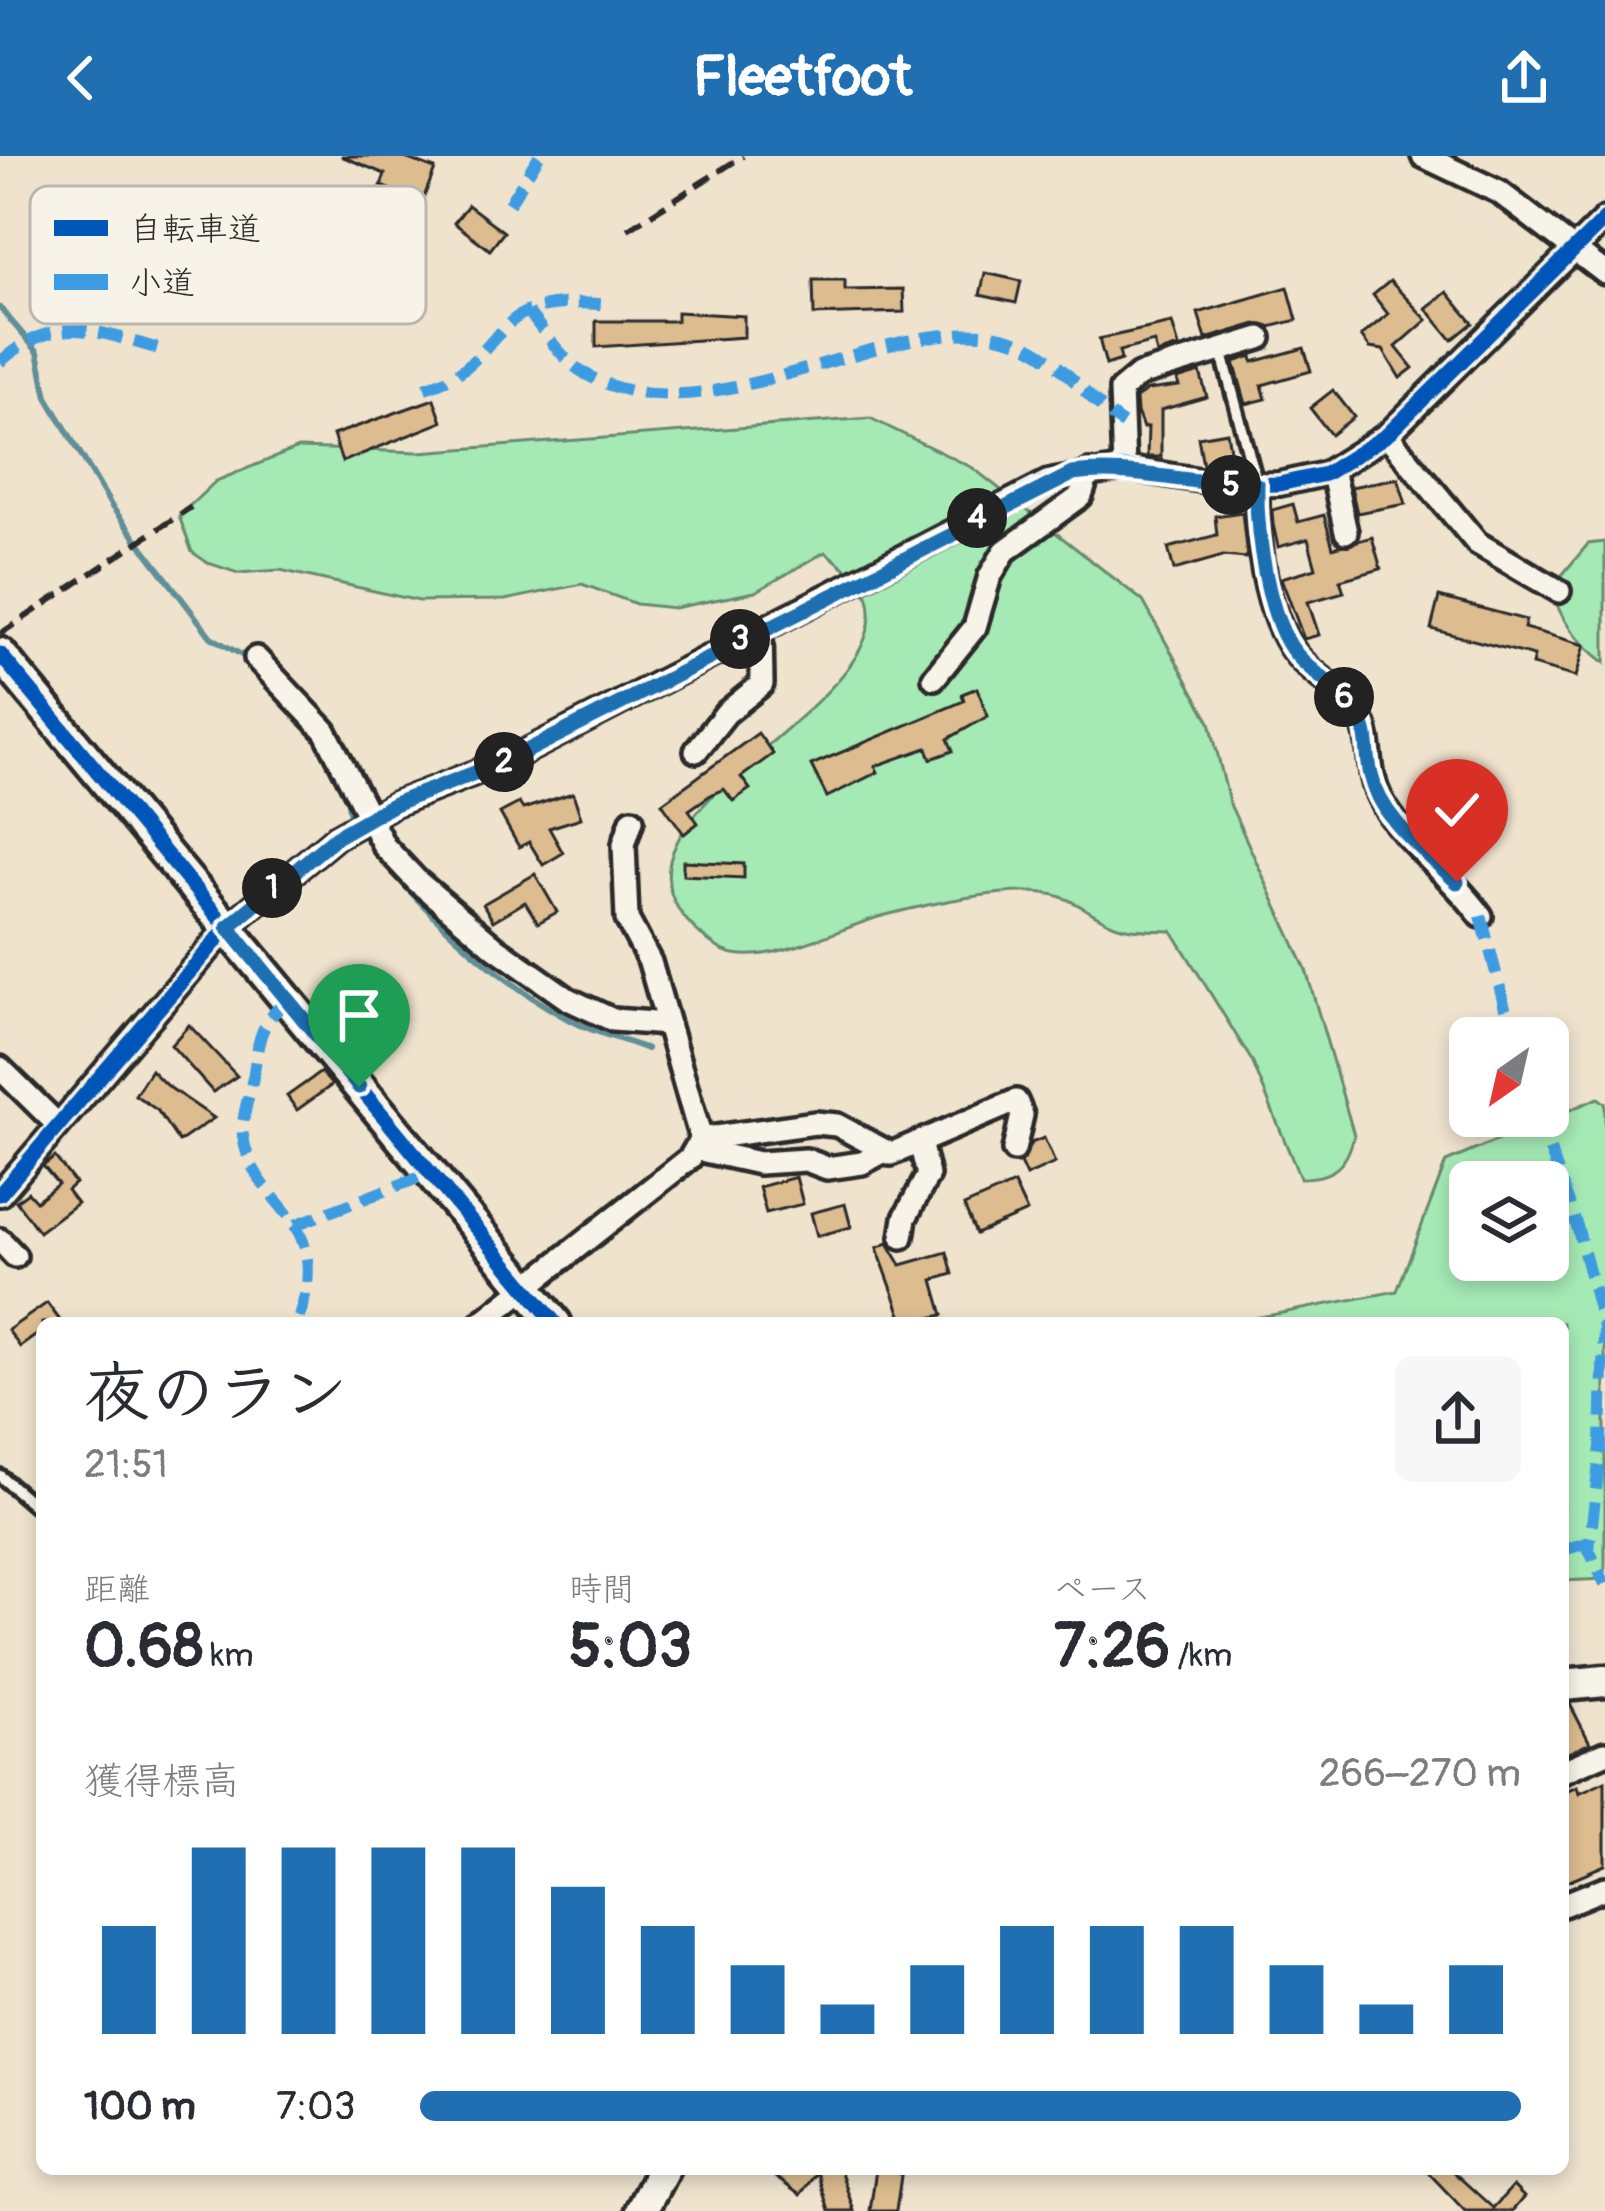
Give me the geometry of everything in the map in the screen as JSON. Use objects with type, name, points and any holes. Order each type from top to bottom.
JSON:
[{"type":"street","points":[[1424,156],[1499,193],[1605,273]]},
{"type":"street","points":[[0,1194],[228,927],[336,837],[511,759],[1048,482],[1124,468],[1171,478],[1257,485],[1332,470],[1388,435],[1605,219]]},
{"type":"street","points":[[1124,468],[1121,390],[1139,375],[1259,338]]},
{"type":"street","points":[[1388,435],[1477,543],[1559,592]]},
{"type":"street","points":[[1332,470],[1346,532]]},
{"type":"street","points":[[934,678],[975,627],[990,576],[1005,551],[1081,496],[1089,472]]},
{"type":"street","points":[[1257,485],[1270,587],[1296,655],[1355,708],[1368,730],[1370,775],[1378,795],[1393,819],[1457,882],[1481,916]]},
{"type":"street","points":[[696,752],[726,713],[762,683],[766,646],[761,628]]},
{"type":"street","points":[[0,654],[550,1317]]},
{"type":"street","points":[[256,658],[325,731],[384,847],[417,880],[496,948],[568,999],[613,1020],[667,1024]]},
{"type":"street","points":[[632,820],[624,844],[627,919],[650,962],[698,1144]]},
{"type":"street","points":[[0,1068],[58,1125]]},
{"type":"street","points":[[488,1317],[698,1144],[815,1123],[837,1125],[891,1154],[1016,1101],[1022,1115],[1014,1150]]},
{"type":"street","points":[[902,1238],[905,1218],[928,1174],[929,1161],[920,1142]]},
{"type":"street","points":[[698,1144],[759,1163],[806,1160],[827,1168],[862,1162],[883,1152]]},
{"type":"street","points":[[1569,1684],[1605,1681]]},
{"type":"street","points":[[1569,1769],[1605,1754]]},
{"type":"street","points":[[1569,1903],[1605,1888]]},
{"type":"street","points":[[641,2211],[660,2175]]},
{"type":"lane","points":[[1221,350],[1257,485]]},
{"type":"lane","points":[[0,1476],[36,1507]]},
{"type":"green space","points":[[870,418],[973,468],[1143,601],[1210,722],[1229,802],[1306,970],[1354,1135],[1343,1162],[1330,1173],[1300,1178],[1252,1061],[1172,931],[1118,926],[1061,897],[1022,892],[900,911],[775,952],[733,954],[717,947],[674,902],[671,857],[696,814],[834,685],[864,642],[865,591],[825,552],[755,592],[674,608],[636,604],[582,584],[505,600],[419,601],[280,570],[238,573],[208,563],[192,552],[179,516],[216,481],[298,448],[419,452]]},
{"type":"green space","points":[[1605,542],[1605,663],[1571,630],[1552,587],[1588,544]]},
{"type":"green space","points":[[1598,1098],[1605,1103],[1605,1579],[1569,1581],[1569,1317],[1260,1317],[1397,1291],[1446,1162],[1505,1137],[1569,1137],[1569,1110]]},
{"type":"building","points":[[341,156],[400,156],[435,169],[426,192],[426,186],[381,186],[385,174]]},
{"type":"building","points":[[468,205],[504,232],[490,250],[454,223]]},
{"type":"building","points":[[985,273],[1021,281],[1016,303],[980,295]]},
{"type":"building","points":[[813,280],[845,280],[845,290],[903,289],[904,312],[814,315]]},
{"type":"building","points":[[1390,281],[1427,320],[1396,347],[1413,368],[1400,378],[1383,350],[1370,348],[1361,336],[1388,314],[1373,295]]},
{"type":"building","points":[[1288,287],[1297,320],[1270,327],[1256,324],[1206,339],[1198,313]]},
{"type":"building","points":[[1447,292],[1473,323],[1452,340],[1426,308]]},
{"type":"building","points":[[677,312],[744,316],[744,337],[596,347],[596,321],[677,321]]},
{"type":"building","points":[[1172,323],[1179,347],[1157,354],[1154,342],[1119,351],[1121,360],[1106,365],[1099,339]]},
{"type":"building","points":[[1304,348],[1311,371],[1262,385],[1266,399],[1246,404],[1234,362],[1252,356],[1253,362]]},
{"type":"building","points":[[1200,372],[1207,397],[1161,410],[1161,457],[1147,457],[1148,427],[1143,428],[1136,398],[1148,390],[1179,386],[1177,379]]},
{"type":"building","points":[[1333,390],[1354,417],[1331,435],[1310,408]]},
{"type":"building","points":[[434,399],[442,422],[342,462],[333,435]]},
{"type":"building","points":[[1227,432],[1233,469],[1203,465],[1198,437]]},
{"type":"building","points":[[1398,478],[1406,504],[1357,513],[1351,487]]},
{"type":"building","points":[[1293,504],[1298,522],[1324,515],[1333,548],[1372,537],[1381,569],[1340,580],[1344,592],[1308,602],[1319,635],[1304,639],[1281,578],[1316,568],[1308,539],[1278,547],[1273,524],[1272,510]]},
{"type":"building","points":[[1242,512],[1247,558],[1223,556],[1174,570],[1168,548],[1217,535],[1215,516]]},
{"type":"building","points":[[1439,597],[1526,620],[1524,628],[1585,645],[1576,677],[1532,665],[1534,656],[1431,629]]},
{"type":"building","points":[[977,688],[988,716],[948,739],[953,751],[931,759],[927,748],[875,766],[878,772],[827,797],[811,765],[964,701],[962,694]]},
{"type":"building","points":[[758,733],[773,754],[741,777],[750,789],[733,801],[724,789],[712,794],[689,810],[698,823],[684,834],[662,803]]},
{"type":"building","points":[[573,793],[581,818],[549,828],[563,853],[543,865],[529,842],[519,847],[500,813],[519,803],[523,809]]},
{"type":"building","points":[[683,861],[744,864],[744,878],[683,875]]},
{"type":"building","points":[[535,874],[557,912],[538,923],[525,902],[493,921],[483,904]]},
{"type":"building","points":[[189,1025],[237,1076],[213,1092],[171,1045]]},
{"type":"building","points":[[151,1070],[214,1118],[179,1142],[157,1110],[135,1095]]},
{"type":"building","points":[[321,1072],[332,1085],[297,1110],[287,1096]]},
{"type":"building","points":[[1044,1138],[1055,1163],[1026,1176],[1020,1163],[1031,1143]]},
{"type":"building","points":[[55,1157],[75,1183],[67,1190],[77,1203],[39,1232],[16,1201],[28,1192],[36,1201],[58,1184],[43,1166]]},
{"type":"building","points":[[796,1177],[803,1204],[766,1213],[759,1187]]},
{"type":"building","points":[[1014,1184],[1027,1212],[976,1234],[964,1206]]},
{"type":"building","points":[[845,1204],[851,1227],[817,1236],[811,1213]]},
{"type":"building","points":[[888,1243],[901,1265],[947,1252],[953,1274],[933,1280],[943,1315],[902,1317],[877,1248]]},
{"type":"building","points":[[47,1303],[58,1317],[36,1317],[36,1335],[20,1347],[8,1330]]},
{"type":"building","points":[[1569,1704],[1570,1704],[1590,1743],[1569,1752]]},
{"type":"building","points":[[1605,1781],[1605,1865],[1569,1880],[1569,1789],[1577,1786],[1579,1793]]},
{"type":"building","points":[[772,2175],[815,2175],[800,2195]]},
{"type":"building","points":[[818,2175],[842,2175],[854,2211],[829,2211]]},
{"type":"building","points":[[875,2175],[901,2175],[896,2211],[870,2211]]},
{"type":"building","points":[[1431,2175],[1457,2175],[1493,2208],[1513,2186],[1524,2197],[1512,2211],[1465,2211]]},
{"type":"waterway","points":[[0,308],[38,352],[47,397],[112,507],[211,637],[250,660]]},
{"type":"waterway","points":[[347,791],[349,811]]},
{"type":"waterway","points":[[362,833],[429,911],[511,983],[577,1024],[647,1049]]},
{"type":"railway","points":[[628,229],[743,156]]},
{"type":"railway","points":[[0,634],[191,507]]},
{"type":"marked path","points":[[509,204],[539,156]]},
{"type":"marked path","points":[[425,388],[464,369],[522,314],[560,304],[612,305]]},
{"type":"marked path","points":[[528,312],[584,373],[631,391],[682,394],[736,387],[900,342],[951,334],[997,336],[1052,361],[1123,424]]},
{"type":"marked path","points":[[0,362],[21,346],[58,331],[96,332],[159,349]]},
{"type":"marked path","points":[[1481,916],[1507,1017]]},
{"type":"marked path","points":[[288,1000],[262,1032],[243,1136],[250,1162],[300,1235],[307,1258],[307,1286],[299,1317]]},
{"type":"marked path","points":[[1545,1137],[1577,1226],[1604,1328],[1601,1446],[1589,1550],[1605,1584]]},
{"type":"marked path","points":[[295,1225],[431,1173]]},
{"type":"marked path","points":[[1569,1548],[1590,1542]]},
{"type":"cycle path","points":[[0,1194],[228,927],[336,837],[395,804],[511,759],[1048,482],[1124,468],[1231,485],[1279,484],[1325,474],[1387,435],[1605,219]]},
{"type":"cycle path","points":[[0,654],[550,1317]]},
{"type":"route","points":[[359,1087],[228,927],[250,905],[336,837],[394,804],[511,759],[1048,482],[1072,474],[1124,468],[1171,478],[1257,485],[1256,512],[1270,587],[1296,655],[1355,708],[1368,730],[1370,775],[1378,795],[1393,819],[1457,882]]}]
